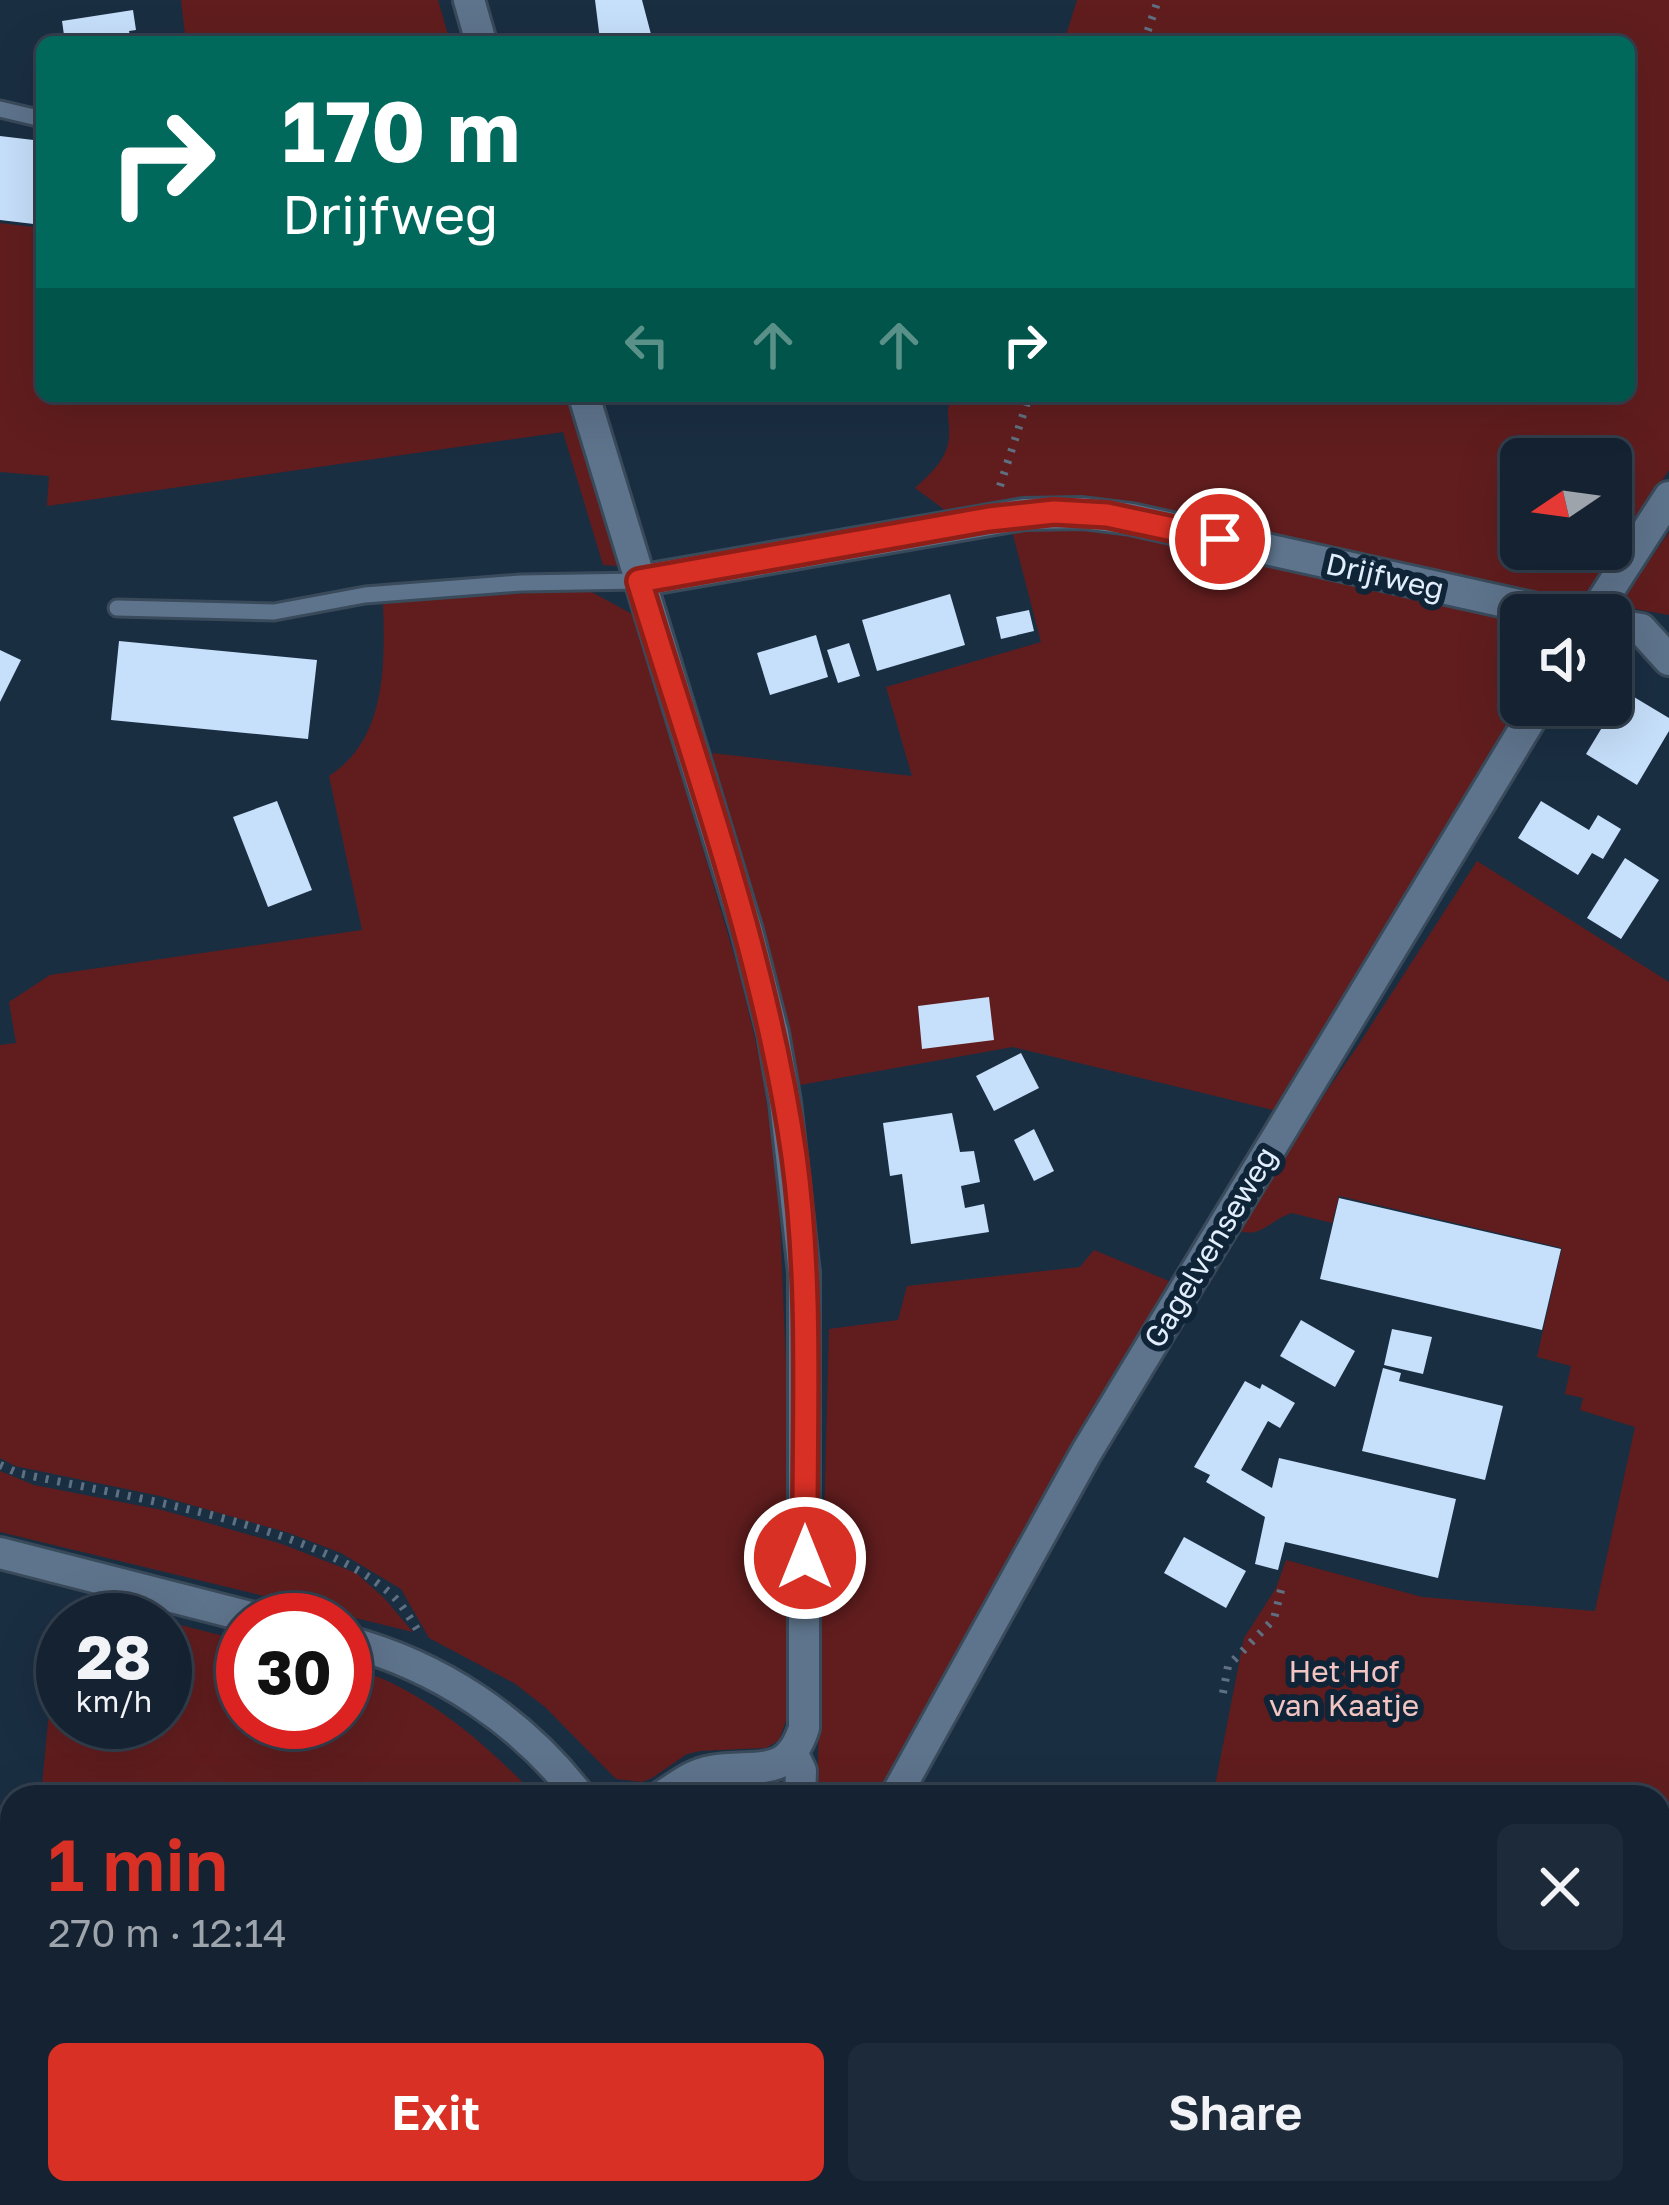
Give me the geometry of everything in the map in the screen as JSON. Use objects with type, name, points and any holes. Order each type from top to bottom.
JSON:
[{"type":"street","points":[[469,0],[480,36]]},
{"type":"street","points":[[586,402],[747,931],[773,1033],[794,1161],[804,1273],[805,1728],[793,1754],[764,1768],[710,1771],[680,1785]]},
{"type":"street","points":[[1607,594],[1669,497]]},
{"type":"street","name":"Drijfweg","points":[[639,581],[989,519],[1054,512],[1107,515],[1500,601]]},
{"type":"street","points":[[1640,628],[1669,660]]},
{"type":"street","name":"Gagelvenseweg","points":[[903,1785],[1086,1453],[1525,726]]},
{"type":"street","points":[[0,1553],[216,1608]]},
{"type":"street","points":[[372,1651],[430,1672],[496,1714],[554,1762],[571,1785]]},
{"type":"street","points":[[793,1754],[801,1771],[800,1785]]},
{"type":"lane","points":[[0,109],[36,118]]},
{"type":"lane","points":[[117,608],[274,612],[365,595],[521,583],[639,581]]},
{"type":"path","points":[[1146,36],[1158,0]]},
{"type":"path","points":[[989,519],[1027,402]]},
{"type":"path","points":[[0,1465],[185,1510],[302,1543],[341,1560],[394,1596],[420,1635],[430,1672]]},
{"type":"path","points":[[1223,1693],[1228,1666],[1274,1619],[1282,1586]]},
{"type":"green space","points":[[181,0],[438,0],[448,36],[185,36]]},
{"type":"green space","points":[[1077,0],[1669,0],[1669,470],[1632,525],[1632,438],[1500,438],[1500,570],[1602,570],[1586,594],[1514,594],[1173,518],[953,516],[915,488],[937,466],[949,437],[950,402],[1635,402],[1635,36],[1066,36]]},
{"type":"green space","points":[[0,223],[36,227],[36,402],[569,402],[617,566],[603,565],[563,432],[47,506],[49,476],[0,472]]},
{"type":"green space","points":[[1093,525],[1500,610],[1500,726],[1509,726],[1273,1110],[1013,1047],[800,1085],[712,753],[912,776],[886,687],[1041,642],[1011,527]]},
{"type":"green space","points":[[1669,532],[1669,615],[1632,608],[1632,594],[1626,594]]},
{"type":"green space","points":[[586,589],[634,615],[739,972],[761,1064],[779,1201],[787,1388],[790,1709],[779,1740],[766,1748],[687,1754],[642,1782],[616,1779],[545,1707],[514,1683],[429,1638],[401,1589],[341,1553],[160,1496],[15,1466],[0,1458],[0,1045],[16,1043],[9,1002],[50,975],[362,930],[329,776],[348,760],[372,721],[382,675],[383,602]]},
{"type":"green space","name":"Het Hof van Kaatje","points":[[1477,861],[1669,982],[1669,1785],[1215,1785],[1244,1638],[1276,1588],[1286,1560],[1422,1597],[1595,1611],[1635,1427],[1580,1410],[1583,1398],[1565,1394],[1571,1366],[1537,1357],[1562,1248],[1339,1196],[1332,1223],[1292,1213],[1250,1233],[1233,1228]]},
{"type":"green space","points":[[1094,1250],[1169,1281],[886,1785],[817,1785],[829,1329],[898,1320],[907,1286],[1080,1267]]},
{"type":"green space","points":[[0,1471],[34,1485],[162,1510],[282,1544],[356,1573],[413,1632],[372,1622],[372,1593],[252,1593],[0,1532]]},
{"type":"green space","points":[[192,1628],[216,1634],[216,1749],[372,1749],[372,1675],[450,1718],[525,1785],[42,1785],[45,1749],[192,1749]]},
{"type":"building","points":[[595,0],[642,0],[651,36],[600,36]]},
{"type":"building","points":[[133,10],[136,30],[129,31],[130,36],[64,36],[62,21]]},
{"type":"building","points":[[0,136],[36,140],[36,224],[0,220]]},
{"type":"building","points":[[950,594],[965,645],[877,671],[862,620]]},
{"type":"building","points":[[1029,610],[1034,631],[1001,639],[996,617]]},
{"type":"building","points":[[816,635],[828,677],[770,695],[757,653]]},
{"type":"building","points":[[119,641],[317,660],[308,739],[111,720]]},
{"type":"building","points":[[849,643],[860,676],[838,683],[827,650]]},
{"type":"building","points":[[0,650],[21,660],[0,702]]},
{"type":"building","points":[[1632,696],[1669,718],[1669,731],[1637,785],[1586,754],[1603,726],[1632,726]]},
{"type":"building","points":[[277,801],[312,890],[268,907],[233,817]]},
{"type":"building","points":[[1541,801],[1589,830],[1598,815],[1621,829],[1603,859],[1592,853],[1578,875],[1518,838]]},
{"type":"building","points":[[1625,858],[1659,880],[1621,939],[1587,918]]},
{"type":"building","points":[[989,997],[994,1040],[922,1049],[918,1006]]},
{"type":"building","points":[[1021,1053],[1039,1088],[994,1111],[976,1076]]},
{"type":"building","points":[[952,1113],[960,1152],[974,1151],[980,1182],[961,1186],[965,1208],[984,1204],[989,1232],[911,1244],[902,1174],[890,1176],[883,1123]]},
{"type":"building","points":[[1034,1129],[1054,1171],[1034,1181],[1014,1140]]},
{"type":"building","points":[[1339,1198],[1561,1249],[1542,1330],[1320,1279]]},
{"type":"building","points":[[1301,1320],[1355,1351],[1335,1387],[1280,1356]]},
{"type":"building","points":[[1392,1329],[1432,1337],[1423,1374],[1384,1365]]},
{"type":"building","points":[[1383,1368],[1401,1373],[1399,1381],[1503,1406],[1485,1480],[1362,1451]]},
{"type":"building","points":[[1245,1381],[1260,1389],[1262,1384],[1295,1403],[1280,1428],[1268,1421],[1241,1470],[1272,1488],[1279,1458],[1456,1499],[1438,1578],[1285,1542],[1278,1570],[1255,1564],[1265,1517],[1206,1482],[1210,1475],[1194,1467]]},
{"type":"building","points":[[1184,1537],[1246,1571],[1226,1608],[1164,1573]]},
{"type":"route","points":[[805,1558],[804,1273],[785,1102],[747,931],[639,581],[989,519],[1054,512],[1132,519],[1220,539]]}]
